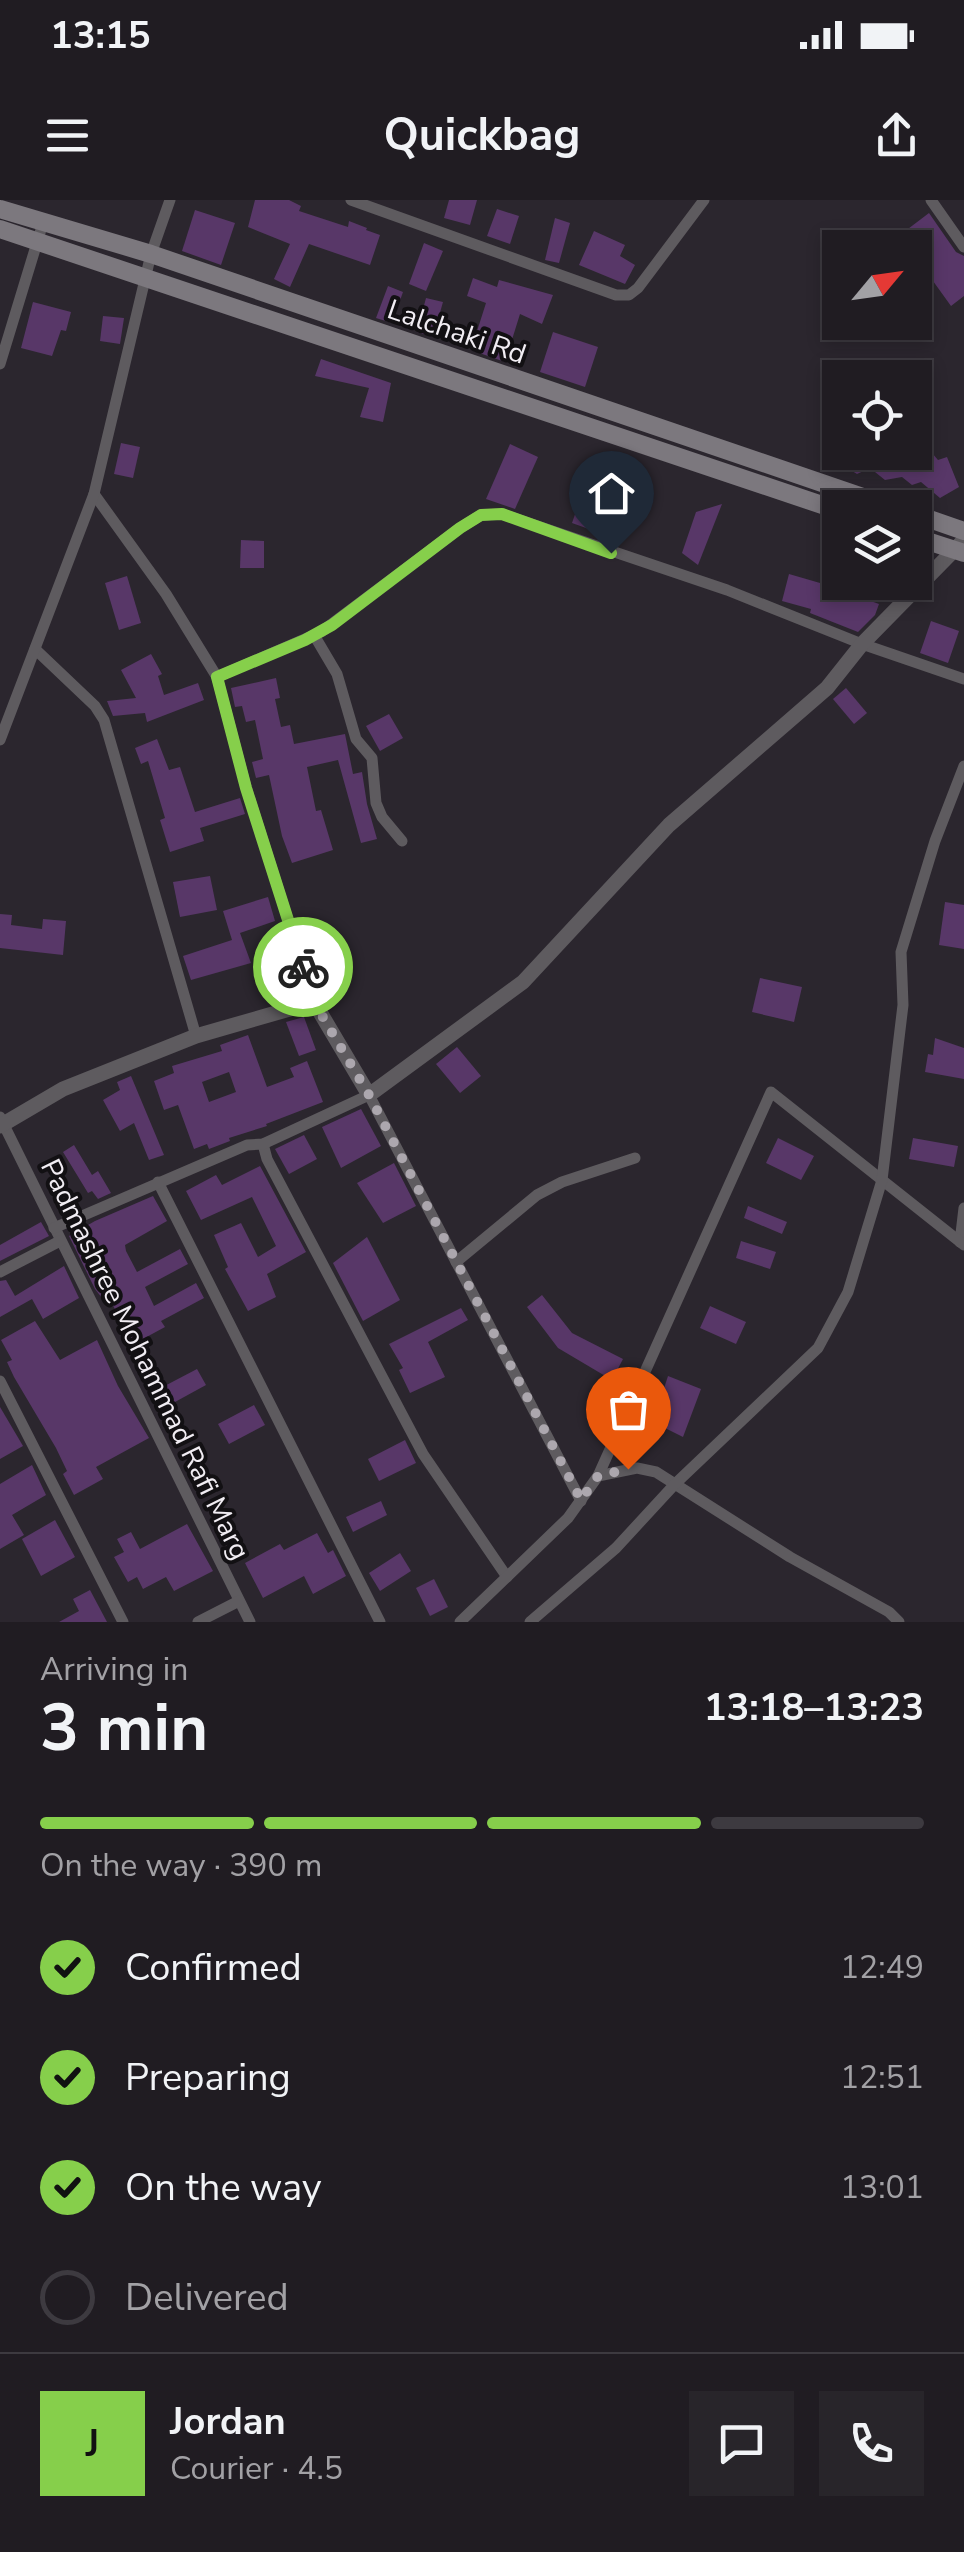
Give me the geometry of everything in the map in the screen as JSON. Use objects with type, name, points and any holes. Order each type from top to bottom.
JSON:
[{"type":"main road","name":"Lalchaki Rd","points":[[0,209],[151,254],[404,342],[536,398],[822,504]]},
{"type":"main road","name":"Lalchaki Rd","points":[[0,229],[395,360],[536,398],[836,490]]},
{"type":"main road","points":[[395,360],[404,342]]},
{"type":"main road","points":[[932,520],[964,531]]},
{"type":"main road","points":[[932,541],[961,548]]},
{"type":"street","points":[[0,740],[94,494],[151,254],[170,200]]},
{"type":"street","points":[[350,200],[616,295],[638,288],[704,200]]},
{"type":"street","points":[[931,200],[964,247]]},
{"type":"street","points":[[0,364],[43,222]]},
{"type":"street","points":[[94,494],[166,594],[217,677],[246,788],[314,1002],[369,1095],[581,1500]]},
{"type":"street","points":[[217,677],[314,636],[460,528],[491,513],[727,590],[862,644],[964,679]]},
{"type":"street","points":[[0,1272],[57,1234],[158,1182],[247,1145],[263,1144],[369,1095],[523,982],[669,825],[827,688],[862,644],[961,548]]},
{"type":"street","points":[[314,636],[342,686],[356,739],[372,758],[376,804],[402,841]]},
{"type":"street","points":[[34,649],[95,706],[104,720],[196,1036]]},
{"type":"street","points":[[530,1622],[616,1548],[675,1484],[818,1348],[848,1292],[882,1180],[903,1004],[901,952],[934,841],[964,766]]},
{"type":"street","points":[[1,1123],[63,1089],[196,1036],[314,1002]]},
{"type":"street","points":[[460,1622],[568,1518],[598,1476],[770,1092],[962,1243]]},
{"type":"street","name":"Padmashree Mohammad Rafi Marg","points":[[1,1123],[250,1622]]},
{"type":"street","points":[[263,1144],[267,1159],[424,1454],[507,1578]]},
{"type":"street","points":[[456,1262],[536,1195],[562,1182],[635,1158]]},
{"type":"street","points":[[158,1182],[380,1622]]},
{"type":"street","points":[[962,1243],[964,1208]]},
{"type":"street","points":[[0,1382],[123,1622]]},
{"type":"street","points":[[598,1476],[637,1468],[656,1472],[790,1557],[890,1612],[899,1622]]},
{"type":"street","points":[[198,1622],[239,1600]]},
{"type":"building","points":[[255,200],[289,200],[301,206],[299,211],[348,227],[349,221],[380,235],[370,265],[309,244],[290,287],[274,279],[290,244],[248,227]]},
{"type":"building","points":[[449,200],[477,200],[470,225],[444,218]]},
{"type":"building","points":[[497,209],[519,216],[510,244],[487,236]]},
{"type":"building","points":[[195,210],[235,223],[221,265],[182,251]]},
{"type":"building","points":[[929,213],[956,252],[964,256],[964,296],[951,306],[932,280],[932,230],[907,230]]},
{"type":"building","points":[[555,218],[570,223],[559,263],[545,260]]},
{"type":"building","points":[[594,231],[625,245],[620,256],[635,265],[625,284],[579,265]]},
{"type":"building","points":[[424,243],[443,251],[426,291],[409,284]]},
{"type":"building","points":[[473,278],[497,287],[499,280],[553,295],[542,324],[520,314],[505,362],[471,350],[486,303],[467,296]]},
{"type":"building","points":[[388,286],[403,292],[392,323],[376,318]]},
{"type":"building","points":[[426,298],[443,302],[433,337],[417,332]]},
{"type":"building","points":[[33,302],[71,312],[52,356],[21,348]]},
{"type":"building","points":[[103,316],[124,318],[120,344],[100,341]]},
{"type":"building","points":[[553,332],[598,347],[585,387],[540,372]]},
{"type":"building","points":[[321,359],[391,383],[383,422],[360,417],[369,388],[315,376]]},
{"type":"building","points":[[121,443],[140,447],[133,478],[114,474]]},
{"type":"building","points":[[510,444],[538,457],[515,509],[486,499]]},
{"type":"building","points":[[932,453],[938,460],[947,457],[959,487],[940,498],[921,482],[912,485],[902,477],[885,480],[872,470],[932,470]]},
{"type":"building","points":[[594,459],[633,473],[611,537],[572,523]]},
{"type":"building","points":[[722,504],[698,565],[682,553],[696,512]]},
{"type":"building","points":[[241,540],[264,541],[264,568],[240,568]]},
{"type":"building","points":[[789,574],[820,583],[822,578],[822,600],[868,600],[879,604],[875,615],[858,632],[810,613],[811,609],[782,601]]},
{"type":"building","points":[[127,576],[141,623],[119,630],[105,583]]},
{"type":"building","points":[[931,621],[959,631],[948,663],[920,653]]},
{"type":"building","points":[[151,654],[162,674],[158,676],[164,695],[198,683],[204,700],[147,722],[145,713],[113,716],[107,701],[136,698],[121,670]]},
{"type":"building","points":[[276,678],[280,698],[275,699],[281,727],[290,725],[294,744],[345,734],[353,774],[362,772],[377,839],[361,843],[338,760],[307,767],[316,811],[321,810],[333,850],[292,863],[269,775],[256,778],[252,762],[263,759],[255,720],[246,722],[242,706],[235,707],[231,688]]},
{"type":"building","points":[[846,688],[867,713],[854,724],[833,699]]},
{"type":"building","points":[[389,714],[403,738],[380,751],[366,726]]},
{"type":"building","points":[[157,739],[169,770],[180,767],[195,812],[240,798],[245,814],[200,828],[204,841],[170,852],[160,820],[165,818],[148,761],[141,764],[135,748]]},
{"type":"building","points":[[210,876],[217,910],[180,917],[173,882]]},
{"type":"building","points":[[268,897],[275,921],[240,933],[251,963],[191,980],[183,956],[232,940],[223,911]]},
{"type":"building","points":[[945,902],[964,905],[964,949],[939,945]]},
{"type":"building","points":[[0,914],[12,915],[11,925],[42,929],[43,919],[66,921],[63,955],[0,948]]},
{"type":"building","points":[[760,978],[802,987],[794,1022],[752,1012]]},
{"type":"building","points":[[304,1017],[316,1050],[299,1056],[286,1022]]},
{"type":"building","points":[[248,1035],[267,1087],[294,1077],[290,1068],[307,1061],[323,1102],[209,1149],[207,1144],[194,1149],[178,1105],[164,1110],[154,1081],[174,1073],[172,1066],[222,1051],[220,1045]],"holes":[[[229,1072],[236,1092],[209,1102],[202,1082]]]},
{"type":"building","points":[[935,1038],[964,1048],[964,1079],[925,1072]]},
{"type":"building","points":[[457,1047],[481,1076],[460,1093],[436,1064]]},
{"type":"building","points":[[131,1076],[164,1155],[149,1160],[134,1123],[120,1131],[103,1100],[120,1090],[117,1082]]},
{"type":"building","points":[[361,1109],[381,1146],[341,1168],[322,1127]]},
{"type":"building","points":[[304,1135],[317,1159],[289,1174],[275,1149]]},
{"type":"building","points":[[778,1138],[814,1156],[801,1180],[766,1163]]},
{"type":"building","points":[[913,1138],[958,1146],[954,1167],[909,1159]]},
{"type":"building","points":[[74,1145],[92,1175],[98,1171],[111,1193],[98,1199],[92,1191],[88,1193],[63,1152]]},
{"type":"building","points":[[394,1163],[416,1206],[383,1223],[357,1183]]},
{"type":"building","points":[[260,1166],[306,1252],[267,1274],[276,1297],[248,1311],[225,1269],[228,1267],[214,1235],[241,1223],[258,1257],[276,1246],[252,1197],[201,1220],[186,1191],[216,1175],[222,1185]]},
{"type":"building","points":[[153,1196],[167,1221],[125,1245],[126,1251],[137,1272],[180,1249],[188,1264],[145,1287],[154,1306],[196,1283],[204,1298],[161,1321],[165,1327],[128,1347],[108,1295],[102,1298],[95,1289],[69,1236]]},
{"type":"building","points":[[748,1206],[787,1222],[782,1234],[744,1218]]},
{"type":"building","points":[[41,1222],[49,1236],[0,1261],[0,1245]]},
{"type":"building","points":[[367,1237],[400,1300],[363,1321],[333,1263]]},
{"type":"building","points":[[741,1241],[776,1252],[770,1269],[736,1258]]},
{"type":"building","points":[[64,1266],[79,1298],[43,1319],[32,1299],[0,1317],[0,1281],[6,1280],[15,1296]]},
{"type":"building","points":[[542,1295],[572,1333],[623,1359],[612,1380],[558,1348],[527,1307]]},
{"type":"building","points":[[710,1306],[746,1322],[736,1344],[700,1328]]},
{"type":"building","points":[[461,1308],[468,1320],[428,1342],[445,1377],[410,1393],[399,1370],[403,1368],[389,1344]]},
{"type":"building","points":[[35,1321],[60,1360],[97,1340],[118,1386],[149,1438],[96,1467],[103,1479],[74,1495],[56,1448],[14,1377],[7,1362],[12,1360],[1,1340]]},
{"type":"building","points":[[197,1369],[206,1385],[164,1408],[155,1391]]},
{"type":"building","points":[[668,1376],[701,1389],[683,1437],[653,1422]]},
{"type":"building","points":[[254,1405],[265,1425],[229,1444],[218,1424]]},
{"type":"building","points":[[0,1407],[23,1446],[0,1459]]},
{"type":"building","points":[[405,1440],[416,1463],[379,1481],[368,1459]]},
{"type":"building","points":[[32,1465],[46,1495],[12,1515],[24,1535],[0,1549],[0,1484]]},
{"type":"building","points":[[381,1501],[387,1515],[353,1532],[346,1517]]},
{"type":"building","points":[[55,1520],[75,1557],[41,1576],[22,1539]]},
{"type":"building","points":[[187,1524],[213,1571],[174,1591],[166,1577],[143,1589],[137,1577],[128,1582],[114,1557],[124,1552],[117,1539],[131,1532],[140,1549]]},
{"type":"building","points":[[317,1533],[328,1553],[333,1550],[346,1576],[313,1594],[304,1576],[263,1598],[245,1563],[280,1544],[284,1550]]},
{"type":"building","points":[[400,1553],[411,1571],[380,1591],[369,1573]]},
{"type":"building","points":[[434,1579],[448,1607],[430,1616],[416,1588]]},
{"type":"building","points":[[90,1590],[107,1622],[59,1622],[79,1611],[73,1599]]},
{"type":"way so far","points":[[303,967],[314,1002],[369,1095],[581,1500],[598,1476],[628,1469]]},
{"type":"route","points":[[303,967],[246,788],[217,677],[332,625],[481,515],[502,514],[611,553]]}]
